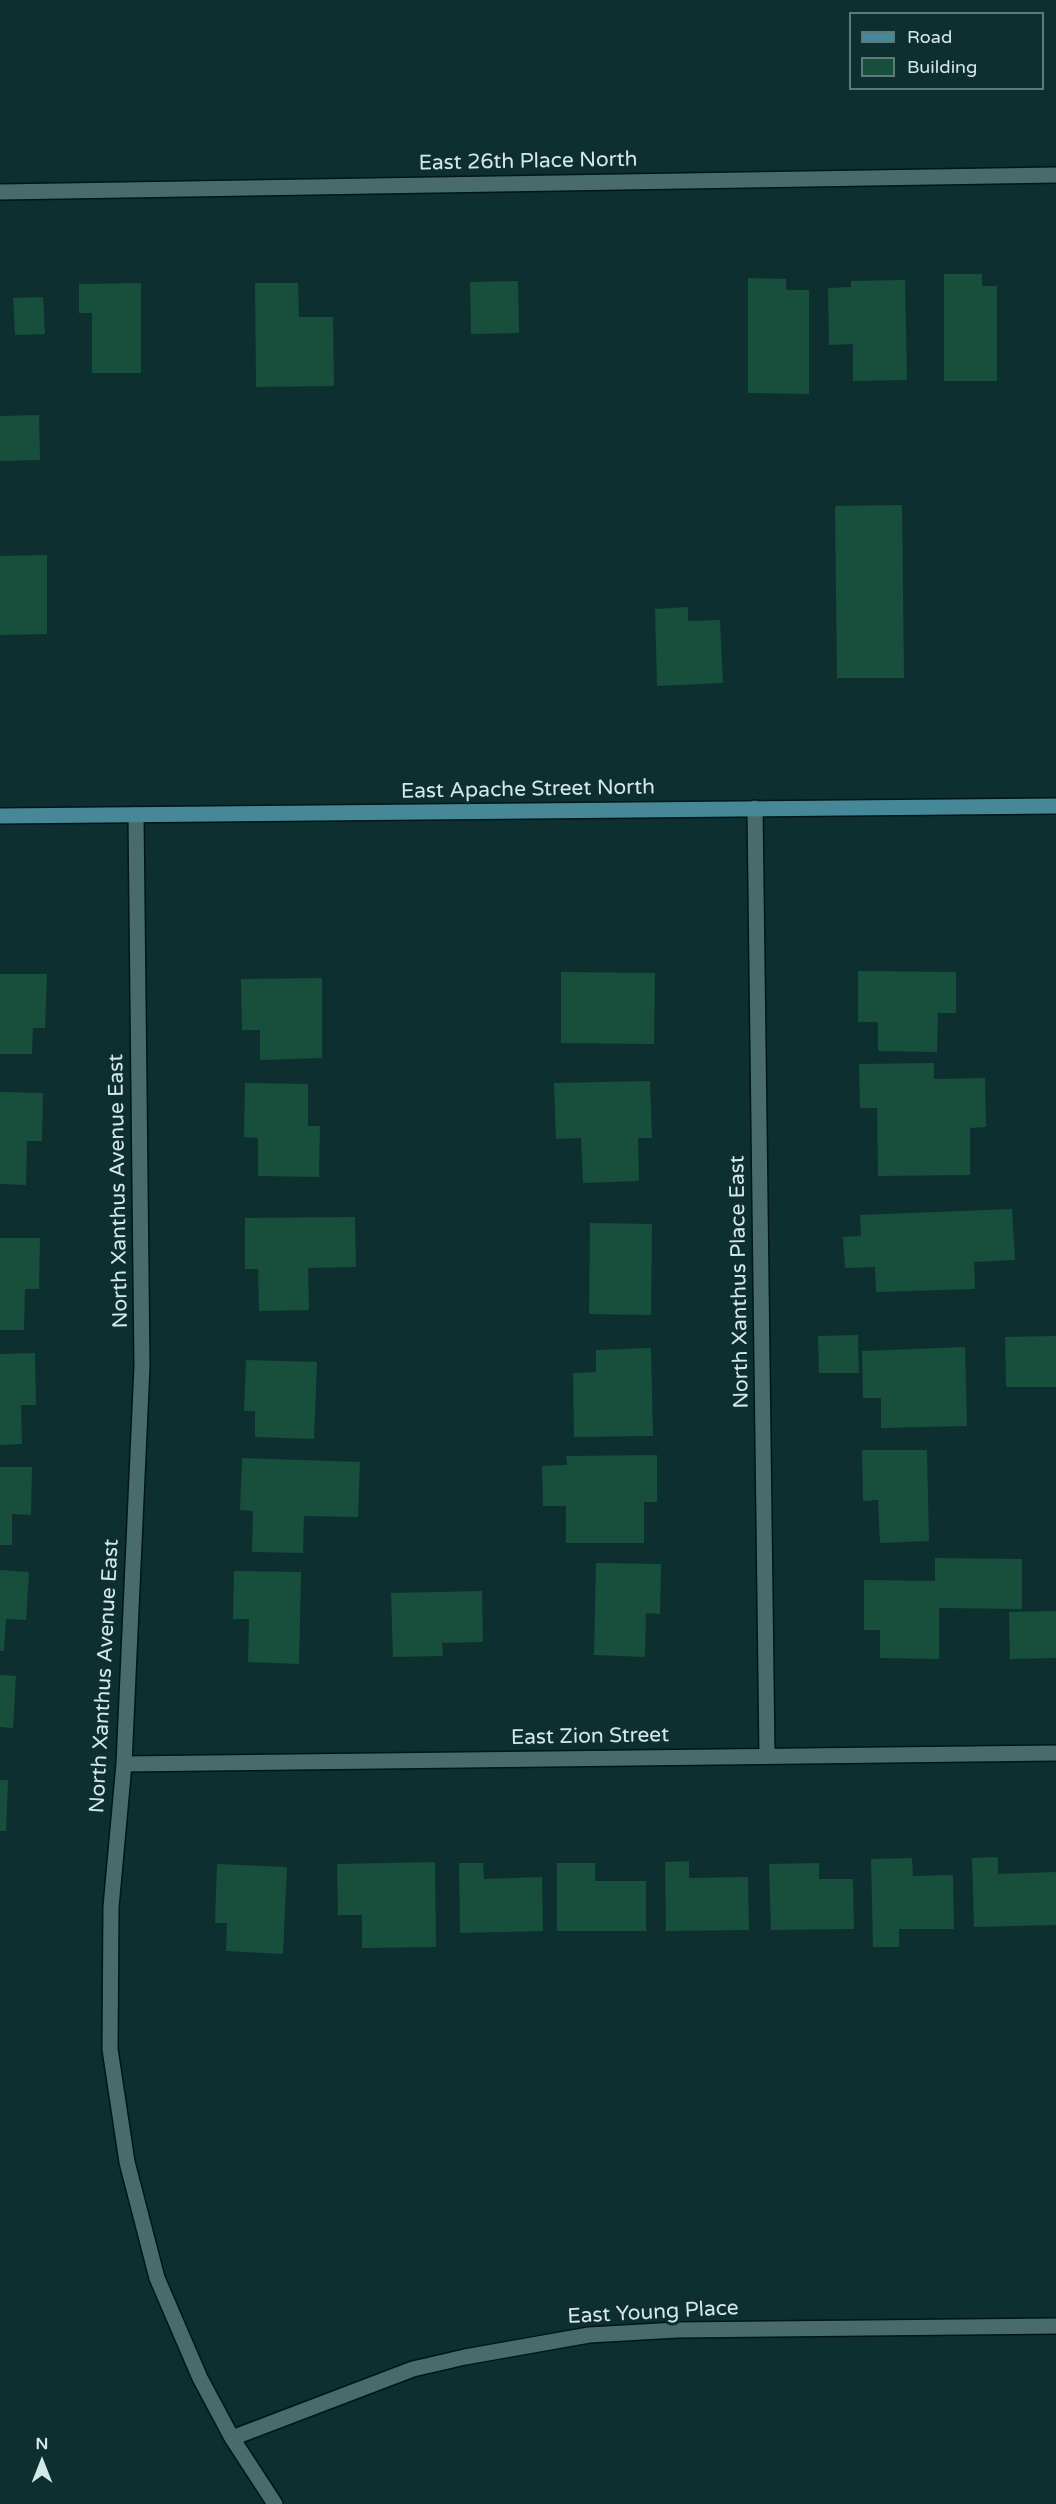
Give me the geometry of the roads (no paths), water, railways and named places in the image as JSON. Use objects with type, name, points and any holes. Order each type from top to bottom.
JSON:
[{"type":"main road","name":"East Apache Street North","points":[[0,816],[1056,806]]},
{"type":"street","name":"East 26th Place North","points":[[0,192],[1056,175]]},
{"type":"street","name":"North Xanthus Place East","points":[[755,808],[767,1755]]},
{"type":"street","name":"North Xanthus Avenue East","points":[[136,815],[142,1366],[124,1764],[111,1907],[110,2049],[127,2162],[157,2278],[200,2378],[232,2438],[275,2504]]},
{"type":"street","name":"East Zion Street","points":[[124,1764],[1056,1753]]},
{"type":"street","name":"East Young Place","points":[[232,2438],[413,2369],[589,2334],[676,2330],[1056,2326]]}]
